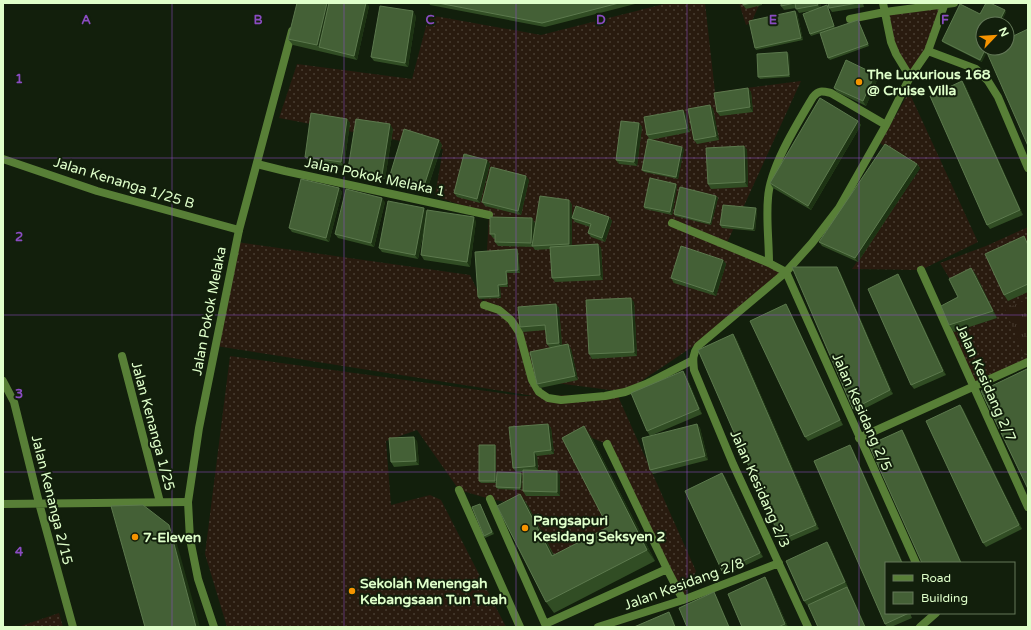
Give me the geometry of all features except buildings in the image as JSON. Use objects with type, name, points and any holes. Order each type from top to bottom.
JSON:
[{"type":"street","points":[[883,3],[891,42],[896,54],[910,77]]},
{"type":"street","points":[[850,19],[885,12],[954,3]]},
{"type":"street","points":[[484,305],[499,310],[511,320],[519,332],[532,380],[539,392],[548,398],[561,400],[605,396],[626,392],[646,384],[693,360],[693,353],[698,346],[786,272],[812,243],[839,208],[886,125],[910,77],[928,51],[945,4]]},
{"type":"street","name":"Jalan Pokok Melaka","points":[[214,627],[198,579],[190,539],[188,502],[199,428],[239,230],[294,24]]},
{"type":"street","points":[[928,51],[976,69],[988,81],[998,97],[1028,168]]},
{"type":"street","points":[[769,263],[768,198],[770,184],[784,150],[817,92],[823,91],[830,93],[886,125]]},
{"type":"street","name":"Jalan Kenanga 1/25 B","points":[[3,159],[97,190],[239,230]]},
{"type":"street","name":"Jalan Pokok Melaka 1","points":[[257,164],[489,215]]},
{"type":"street","points":[[672,223],[769,263],[786,272]]},
{"type":"street","name":"Jalan Kesidang 2/7","points":[[921,270],[1028,507]]},
{"type":"street","name":"Jalan Kesidang 2/5","points":[[786,272],[916,562]]},
{"type":"street","name":"Jalan Kenanga 1/25","points":[[122,356],[160,502]]},
{"type":"street","name":"Jalan Kesidang 2/3","points":[[693,360],[694,370],[733,464],[808,627]]},
{"type":"street","points":[[859,438],[1028,362]]},
{"type":"street","name":"Jalan Kenanga 2/15","points":[[3,381],[14,402],[39,503],[73,627]]},
{"type":"street","points":[[607,444],[666,570],[683,600]]},
{"type":"street","points":[[459,490],[520,627]]},
{"type":"street","points":[[490,499],[545,624],[666,570]]},
{"type":"street","points":[[3,504],[188,502]]},
{"type":"street","name":"Jalan Kesidang 2/8","points":[[598,627],[683,600],[779,562]]},
{"type":"street","points":[[920,627],[935,614]]},
{"type":"green space","points":[[668,3],[705,3],[715,92],[801,81],[726,245],[786,272],[716,331],[625,392],[533,380],[537,396],[617,394],[696,571],[683,600],[607,444],[592,438],[570,449],[616,538],[560,568],[528,506],[490,499],[459,490],[417,430],[386,441],[391,505],[430,495],[441,500],[506,627],[227,627],[205,554],[230,356],[523,396],[534,396],[216,346],[236,242],[470,275],[484,304],[489,215],[435,196],[443,149],[279,118],[297,64],[412,79],[429,15],[541,35]]},
{"type":"green space","points":[[739,3],[760,3],[751,23],[746,25]]},
{"type":"green space","points":[[944,4],[928,51],[910,77],[891,42],[885,12]]},
{"type":"green space","points":[[909,92],[978,242],[921,270],[852,269],[920,169],[880,143]]},
{"type":"green space","points":[[1028,227],[1028,362],[973,387],[949,333],[997,318],[954,286],[940,263],[986,246]]},
{"type":"green space","points":[[1028,299],[1028,353],[1024,355],[1005,309]]},
{"type":"green space","points":[[59,613],[63,627],[18,627]]},
{"type":"place","name":"The Luxurious 168 @ Cruise Villa","points":[[859,82]]},
{"type":"place","name":"Pangsapuri Kesidang Seksyen 2","points":[[525,528]]},
{"type":"place","name":"7-Eleven","points":[[135,537]]},
{"type":"place","name":"Sekolah Menengah Kebangsaan Tun Tuah","points":[[352,591]]}]
